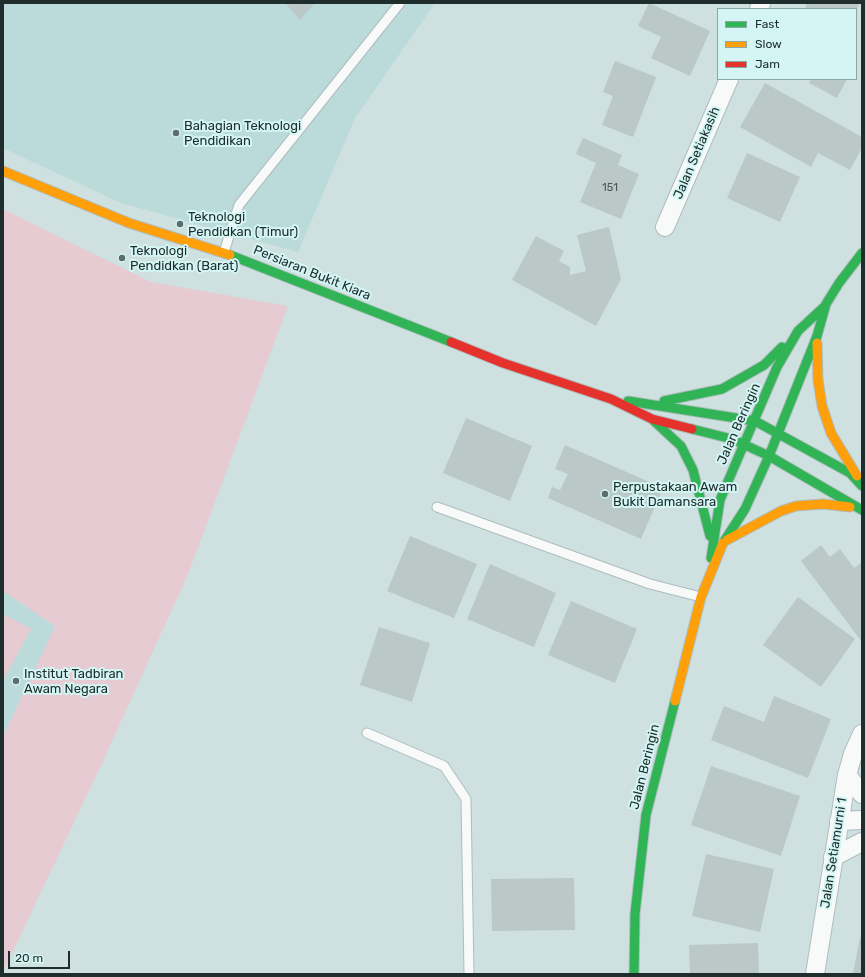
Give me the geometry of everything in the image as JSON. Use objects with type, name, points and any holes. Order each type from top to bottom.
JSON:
[{"type":"street","name":"Jalan Setiakasih","points":[[665,227],[729,80]]},
{"type":"street","name":"Persiaran Bukit Kiara","points":[[3,171],[129,223],[224,252],[503,363],[611,399],[652,419],[732,439],[769,456],[859,509]]},
{"type":"street","name":"Jalan Beringin","points":[[711,571],[712,543],[720,500],[778,367],[798,331],[826,304],[839,283],[862,253]]},
{"type":"street","name":"Jalan Beringin","points":[[634,974],[635,914],[646,815],[702,597],[723,542],[745,508],[769,456],[817,336],[826,304]]},
{"type":"street","points":[[653,404],[722,389],[764,365],[798,331]]},
{"type":"street","points":[[817,336],[818,380],[822,406],[831,433],[862,485]]},
{"type":"street","name":"Persiaran Bukit Kiara","points":[[611,399],[653,404],[755,422],[778,432],[850,473],[862,485]]},
{"type":"street","points":[[652,419],[680,446],[693,470],[712,543]]},
{"type":"street","points":[[723,542],[780,511],[796,506],[823,504],[859,509]]},
{"type":"street","name":"Jalan Setiamurni 1","points":[[815,974],[847,775],[853,754],[862,734]]},
{"type":"street","points":[[847,775],[862,794]]},
{"type":"street","points":[[839,821],[862,820]]},
{"type":"street","points":[[833,857],[862,842]]},
{"type":"lane","points":[[224,252],[239,205],[400,3]]},
{"type":"lane","points":[[437,507],[650,584],[702,597]]},
{"type":"lane","points":[[367,733],[444,766],[466,799],[470,974]]},
{"type":"shaded area","name":"Bahagian Teknologi Pendidikan","points":[[3,3],[435,3],[355,118],[298,252],[121,203],[3,148]]},
{"type":"shaded area","points":[[3,209],[151,282],[288,306],[188,574],[104,759],[3,972],[3,737],[55,626],[3,591]]},
{"type":"shaded area","name":"Institut Tadbiran Awam Negara","points":[[3,591],[56,626],[3,737]]},
{"type":"shaded area","points":[[3,614],[31,629],[3,681]]},
{"type":"building","points":[[285,3],[315,3],[300,20]]},
{"type":"building","points":[[649,3],[710,31],[690,76],[651,58],[661,37],[638,26]]},
{"type":"building","points":[[807,3],[860,3],[857,10],[857,8],[805,8]]},
{"type":"building","points":[[615,61],[656,77],[633,137],[602,125],[613,96],[603,92]]},
{"type":"building","points":[[810,80],[846,80],[837,98],[809,83]]},
{"type":"building","points":[[765,83],[862,137],[862,148],[850,170],[818,153],[811,167],[740,127]]},
{"type":"building","points":[[583,138],[622,155],[618,165],[639,174],[621,219],[580,202],[596,163],[576,154]]},
{"type":"building","points":[[747,153],[800,177],[780,222],[727,198]]},
{"type":"building","points":[[609,227],[621,279],[596,326],[512,280],[536,236],[564,251],[559,261],[570,267],[570,275],[586,271],[577,235]]},
{"type":"building","points":[[466,418],[532,446],[510,501],[443,473]]},
{"type":"building","name":"Perpustakaan Awam Bukit Damansara","points":[[565,445],[663,488],[641,539],[548,498],[552,487],[560,490],[568,474],[555,469]]},
{"type":"building","points":[[410,536],[477,564],[454,618],[387,591]]},
{"type":"building","points":[[821,545],[830,557],[840,549],[854,568],[862,562],[862,642],[801,561]]},
{"type":"building","points":[[490,564],[556,593],[534,647],[467,619]]},
{"type":"building","points":[[798,597],[855,639],[821,687],[763,645]]},
{"type":"building","points":[[571,601],[637,629],[615,683],[548,655]]},
{"type":"building","points":[[379,627],[430,643],[412,702],[360,685]]},
{"type":"building","points":[[774,696],[831,719],[808,778],[711,740],[724,706],[764,722]]},
{"type":"building","points":[[711,766],[800,796],[781,856],[691,825]]},
{"type":"building","points":[[706,854],[774,869],[760,932],[692,916]]},
{"type":"building","points":[[574,878],[575,930],[492,931],[491,879]]},
{"type":"building","points":[[860,937],[862,938],[862,974],[853,974]]},
{"type":"building","points":[[758,943],[759,974],[690,974],[689,945]]},
{"type":"traffic: fast","points":[[723,543],[745,509],[769,456],[817,336],[826,304],[839,283],[862,253]]},
{"type":"traffic: fast","points":[[230,255],[451,342]]},
{"type":"traffic: fast","points":[[711,558],[720,500],[777,367],[798,331],[825,306]]},
{"type":"traffic: fast","points":[[664,401],[722,389],[764,365],[782,347]]},
{"type":"traffic: fast","points":[[628,401],[755,421],[850,473],[862,486]]},
{"type":"traffic: fast","points":[[654,421],[681,446],[693,470],[710,536]]},
{"type":"traffic: fast","points":[[692,429],[732,439],[769,456],[862,510]]},
{"type":"traffic: fast","points":[[634,974],[635,914],[646,815],[675,701]]},
{"type":"traffic: slow","points":[[3,171],[129,223],[230,255]]},
{"type":"traffic: slow","points":[[817,343],[818,380],[822,406],[831,433],[857,476]]},
{"type":"traffic: slow","points":[[727,540],[781,511],[796,506],[823,504],[850,507]]},
{"type":"traffic: slow","points":[[675,701],[701,597],[723,543]]},
{"type":"traffic: jam","points":[[451,342],[503,363],[611,399],[652,419],[692,429]]},
{"type":"place","name":"Bahagian Teknologi Pendidikan","points":[[176,133]]},
{"type":"place","name":"Teknologi Pendidkan (Timur)","points":[[180,224]]},
{"type":"place","name":"Teknologi Pendidkan (Barat)","points":[[122,258]]},
{"type":"place","name":"Perpustakaan Awam Bukit Damansara","points":[[605,494]]},
{"type":"place","name":"Institut Tadbiran Awam Negara","points":[[16,681]]}]
